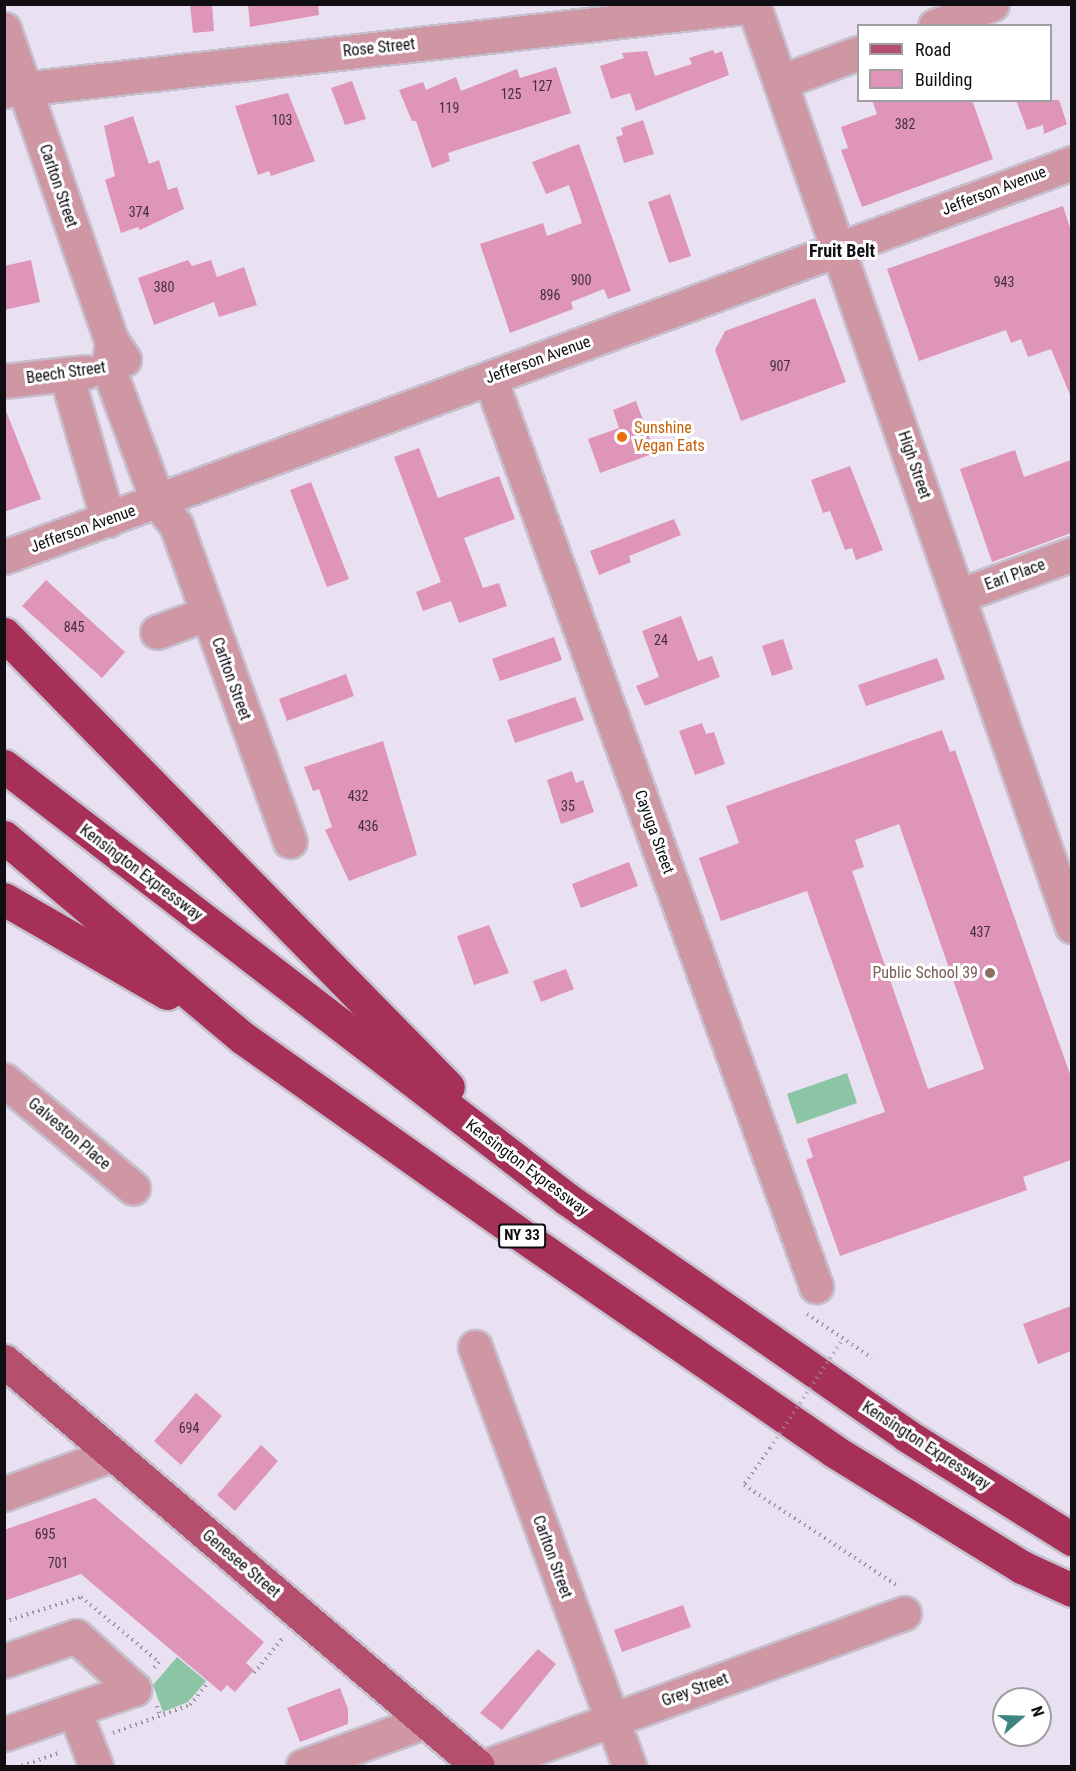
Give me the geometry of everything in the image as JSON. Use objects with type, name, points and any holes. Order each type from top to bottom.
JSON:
[{"type":"highway","points":[[4,634],[456,1095],[567,1199]]},
{"type":"highway","name":"Kensington Expressway","points":[[4,766],[567,1199],[906,1434],[1071,1539]]},
{"type":"highway","name":"NY 33","points":[[4,837],[243,1038],[834,1451],[1022,1567],[1071,1590]]},
{"type":"highway","points":[[4,899],[243,1038]]},
{"type":"main road","name":"Genesee Street","points":[[4,1361],[478,1767]]},
{"type":"street","points":[[939,24],[992,4]]},
{"type":"street","name":"High Street","points":[[753,5],[1071,926]]},
{"type":"street","name":"Rose Street","points":[[15,89],[753,5]]},
{"type":"street","name":"Carlton Street","points":[[4,29],[15,89],[116,357],[290,841]]},
{"type":"street","points":[[780,82],[857,53]]},
{"type":"street","name":"Jefferson Avenue","points":[[4,557],[108,520],[169,506],[490,378],[1071,163]]},
{"type":"street","name":"Beech Street","points":[[4,381],[66,374],[116,357]]},
{"type":"street","points":[[66,374],[108,520]]},
{"type":"street","name":"Cayuga Street","points":[[490,378],[808,1298]]},
{"type":"street","name":"Earl Place","points":[[958,596],[1071,554]]},
{"type":"street","points":[[157,632],[208,613]]},
{"type":"street","name":"Galveston Place","points":[[4,1080],[133,1188]]},
{"type":"street","name":"Carlton Street","points":[[475,1347],[629,1767]]},
{"type":"street","points":[[4,1494],[111,1455]]},
{"type":"street","name":"Grey Street","points":[[486,1767],[612,1720],[906,1602]]},
{"type":"street","points":[[4,1660],[76,1636],[134,1689],[4,1734]]},
{"type":"street","points":[[74,1710],[83,1758]]},
{"type":"street","points":[[303,1767],[426,1721]]},
{"type":"path","points":[[808,1298],[843,1338],[873,1358]]},
{"type":"path","points":[[843,1338],[744,1485],[906,1602]]},
{"type":"path","points":[[4,1622],[81,1597],[159,1662]]},
{"type":"path","points":[[254,1673],[282,1639]]},
{"type":"path","points":[[110,1735],[190,1705],[208,1683]]},
{"type":"path","points":[[22,1767],[83,1758]]},
{"type":"green space","points":[[847,1073],[857,1103],[797,1124],[787,1094]]},
{"type":"green space","points":[[177,1657],[206,1681],[188,1702],[163,1712],[153,1685]]},
{"type":"building","points":[[190,4],[212,4],[214,31],[193,33]]},
{"type":"building","points":[[248,4],[318,4],[319,15],[250,27]]},
{"type":"building","points":[[713,50],[715,54],[722,51],[729,75],[636,111],[630,93],[611,99],[600,66],[624,58],[622,53],[647,51],[655,76],[692,64],[689,58]]},
{"type":"building","points":[[556,67],[571,113],[448,153],[450,161],[432,168],[416,121],[412,121],[399,90],[423,82],[426,90],[456,77],[461,91],[517,69],[520,78]]},
{"type":"building","points":[[352,81],[366,119],[345,125],[331,88]]},
{"type":"building","points":[[288,93],[315,161],[271,176],[269,171],[258,175],[235,106]]},
{"type":"building","points":[[1059,100],[1067,124],[1044,134],[1043,125],[1027,130],[1017,102]]},
{"type":"building","points":[[873,102],[973,102],[993,159],[862,207],[841,150],[848,148],[841,127],[877,114]]},
{"type":"building","points":[[133,116],[149,164],[159,160],[168,190],[177,187],[184,209],[140,230],[138,227],[121,233],[105,180],[115,176],[104,126]]},
{"type":"building","points":[[643,120],[654,154],[624,163],[616,137],[623,135],[621,128]]},
{"type":"building","points":[[579,144],[631,291],[608,299],[604,289],[571,302],[573,309],[510,333],[480,244],[543,223],[547,236],[582,223],[569,185],[546,194],[532,162]]},
{"type":"building","points":[[670,194],[691,256],[669,263],[648,202]]},
{"type":"building","points":[[1063,206],[1071,231],[1071,397],[1051,349],[1028,357],[1021,339],[1011,343],[1006,330],[919,361],[887,269]]},
{"type":"building","points":[[31,260],[40,302],[4,310],[4,266]]},
{"type":"building","points":[[188,260],[192,266],[211,260],[217,277],[244,267],[257,305],[219,317],[214,302],[154,325],[138,278]]},
{"type":"building","points":[[815,298],[846,382],[741,421],[715,350],[725,331]]},
{"type":"building","points":[[636,401],[655,453],[600,473],[588,439],[619,428],[613,410]]},
{"type":"building","points":[[4,406],[41,499],[4,512]]},
{"type":"building","points":[[419,448],[438,498],[499,476],[515,519],[464,538],[483,588],[499,583],[507,606],[459,623],[451,601],[423,611],[416,592],[441,582],[394,457]]},
{"type":"building","points":[[1015,450],[1024,477],[1071,460],[1071,533],[992,562],[960,469]]},
{"type":"building","points":[[850,466],[883,550],[856,560],[852,548],[845,550],[830,511],[823,513],[811,480]]},
{"type":"building","points":[[311,482],[349,579],[327,587],[290,490]]},
{"type":"building","points":[[674,519],[681,535],[629,556],[631,562],[599,575],[590,551]]},
{"type":"building","points":[[46,580],[125,652],[102,678],[22,606]]},
{"type":"building","points":[[681,616],[698,661],[712,656],[720,677],[645,706],[636,686],[659,677],[642,631]]},
{"type":"building","points":[[554,637],[562,660],[500,681],[492,659]]},
{"type":"building","points":[[783,639],[793,669],[772,676],[762,646]]},
{"type":"building","points":[[937,658],[945,679],[866,706],[858,685]]},
{"type":"building","points":[[346,674],[354,696],[287,721],[279,699]]},
{"type":"building","points":[[575,697],[584,720],[515,743],[507,720]]},
{"type":"building","points":[[702,723],[706,734],[714,732],[725,764],[695,775],[679,731]]},
{"type":"building","points":[[942,730],[950,752],[955,750],[1071,1077],[1071,1160],[1023,1177],[1027,1190],[840,1256],[806,1160],[813,1157],[807,1139],[885,1112],[807,891],[721,921],[699,858],[739,843],[726,806]],"holes":[[[899,824],[984,1069],[928,1089],[852,871],[864,867],[855,840]]]},
{"type":"building","points":[[383,741],[417,855],[349,881],[325,830],[332,827],[319,789],[313,791],[304,767]]},
{"type":"building","points":[[572,771],[576,783],[583,780],[594,812],[561,824],[547,780]]},
{"type":"building","points":[[629,862],[638,886],[581,908],[572,884]]},
{"type":"building","points":[[489,925],[509,973],[474,985],[457,936]]},
{"type":"building","points":[[566,969],[574,989],[541,1002],[533,981]]},
{"type":"building","points":[[1071,1306],[1071,1351],[1038,1364],[1023,1324]]},
{"type":"building","points":[[196,1393],[222,1416],[181,1465],[154,1441]]},
{"type":"building","points":[[261,1445],[278,1461],[235,1511],[217,1495]]},
{"type":"building","points":[[95,1498],[264,1642],[246,1663],[254,1670],[235,1692],[227,1685],[221,1692],[81,1574],[4,1601],[4,1530]]},
{"type":"building","points":[[683,1605],[691,1627],[622,1652],[614,1630]]},
{"type":"building","points":[[538,1649],[556,1664],[502,1730],[480,1713]]},
{"type":"building","points":[[340,1688],[348,1709],[348,1724],[300,1742],[287,1708]]},
{"type":"place","name":"Sunshine Vegan Eats","points":[[622,437]]},
{"type":"place","name":"Public School 39","points":[[990,973]]},
{"type":"district","name":"Fruit Belt","points":[[842,251]]}]
